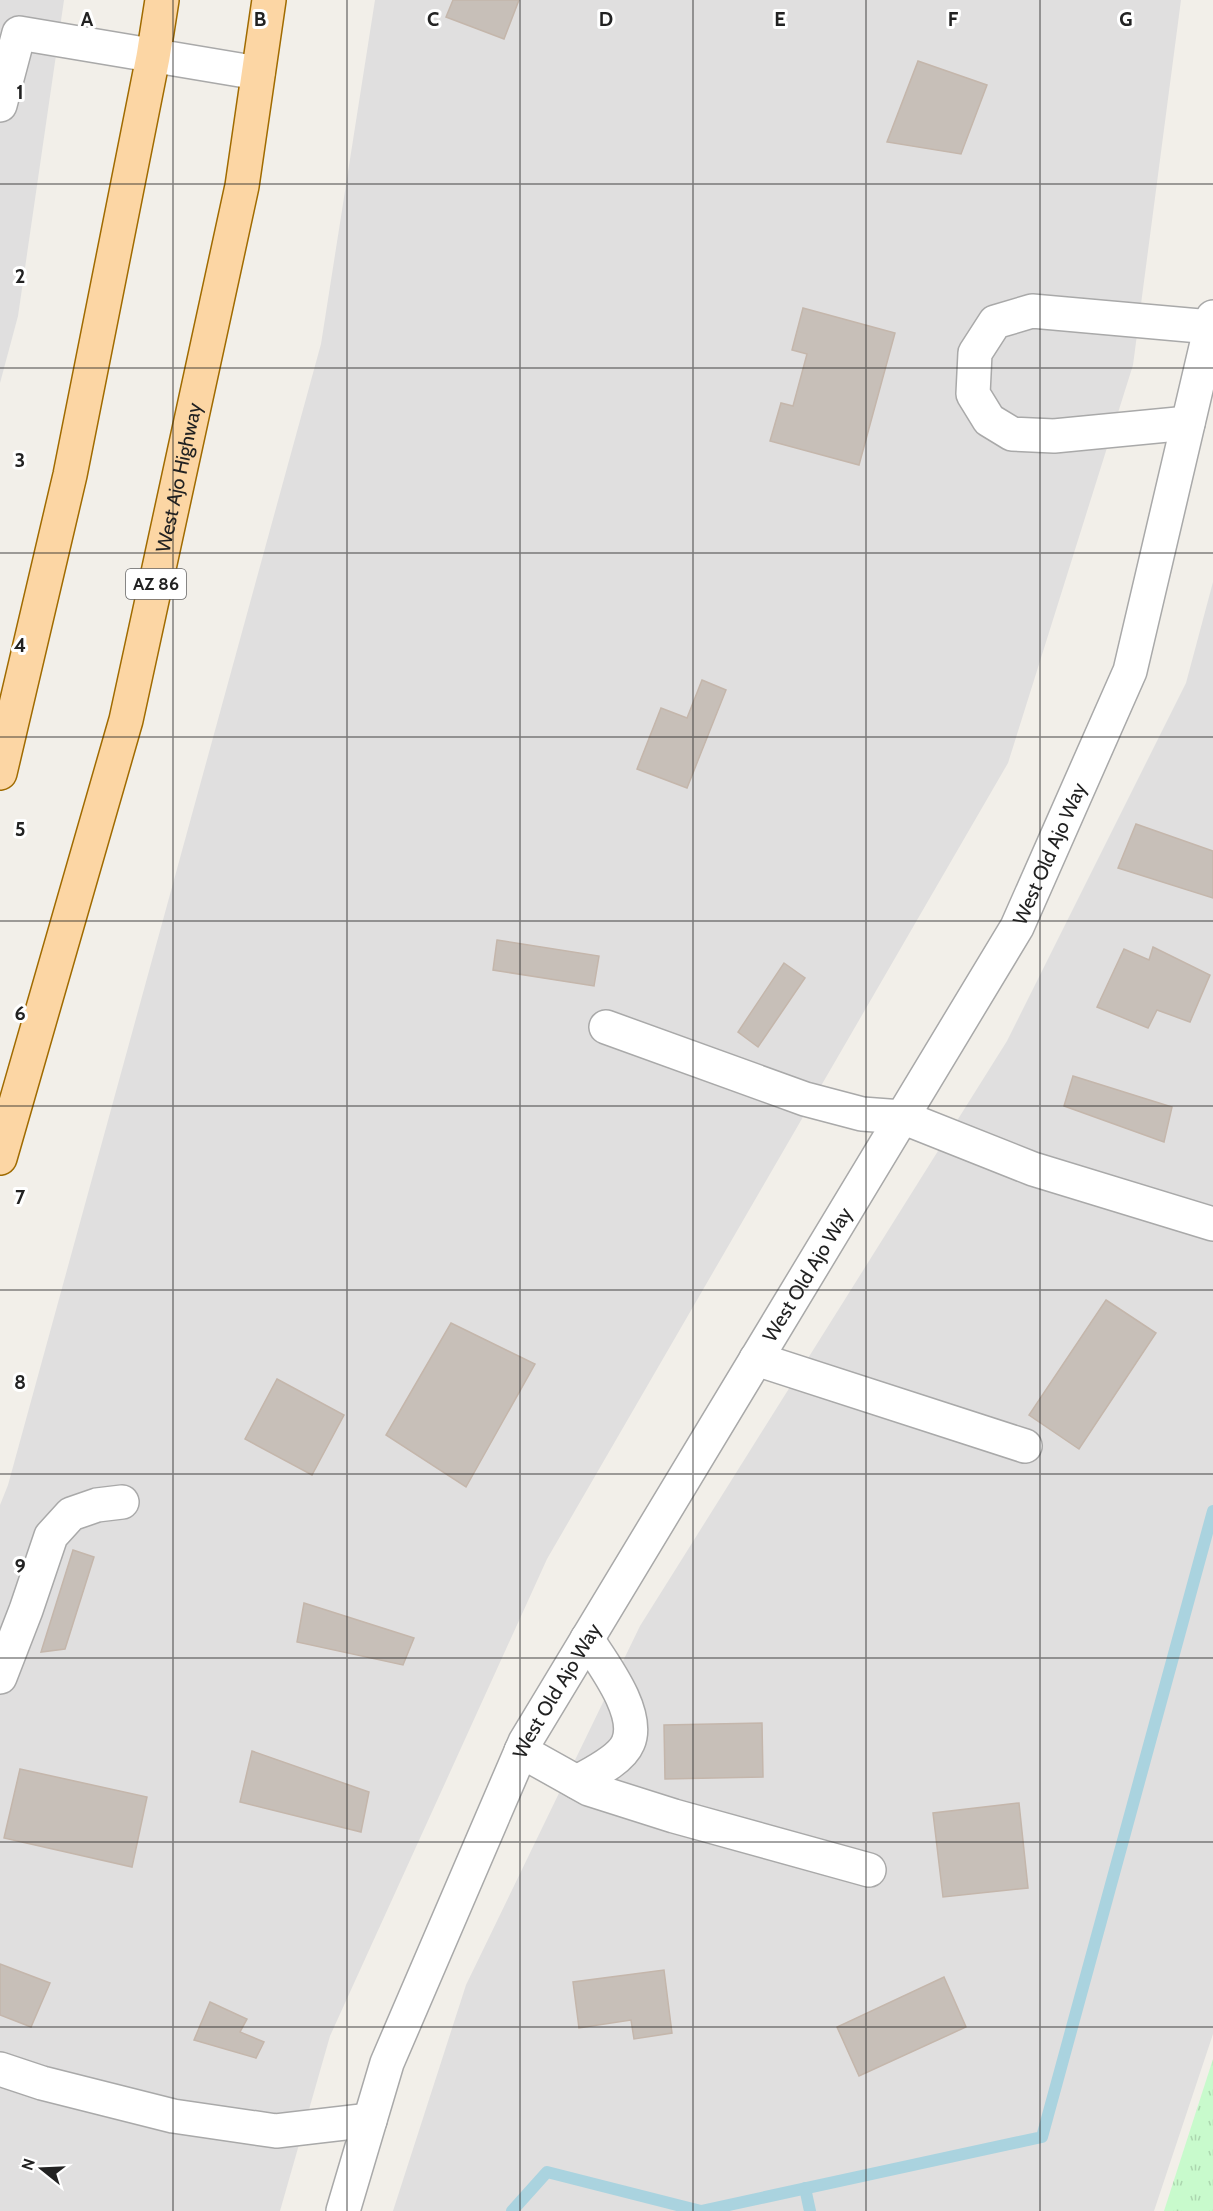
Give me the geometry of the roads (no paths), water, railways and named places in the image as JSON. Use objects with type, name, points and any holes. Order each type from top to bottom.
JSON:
[{"type":"main road","points":[[0,773],[70,475],[153,57],[162,0]]},
{"type":"main road","name":"West Ajo Highway","points":[[0,1158],[126,720],[242,186],[269,0]]},
{"type":"street","points":[[0,105],[19,33],[258,73]]},
{"type":"street","points":[[1188,423],[1054,436],[1012,434],[988,420],[973,394],[975,353],[995,322],[1032,311],[1212,322]]},
{"type":"street","name":"West Old Ajo Way","points":[[343,2211],[387,2063],[522,1751],[586,1639],[1017,927],[1130,671],[1212,322]]},
{"type":"street","points":[[606,1027],[806,1099],[862,1114],[902,1117],[1033,1169],[1213,1224]]},
{"type":"street","points":[[756,1359],[1025,1446]]},
{"type":"street","points":[[0,1677],[51,1536],[71,1514],[97,1505],[122,1502]]},
{"type":"street","points":[[578,1782],[609,1764],[622,1751],[628,1744],[631,1727],[629,1712],[610,1675],[586,1639]]},
{"type":"street","points":[[522,1751],[589,1789],[674,1816],[869,1870]]},
{"type":"street","points":[[0,2069],[42,2083],[173,2116],[276,2131],[370,2120]]},
{"type":"waterway","points":[[512,2211],[547,2172],[701,2211],[1042,2137],[1213,1511]]},
{"type":"waterway","points":[[805,2188],[810,2211]]}]
